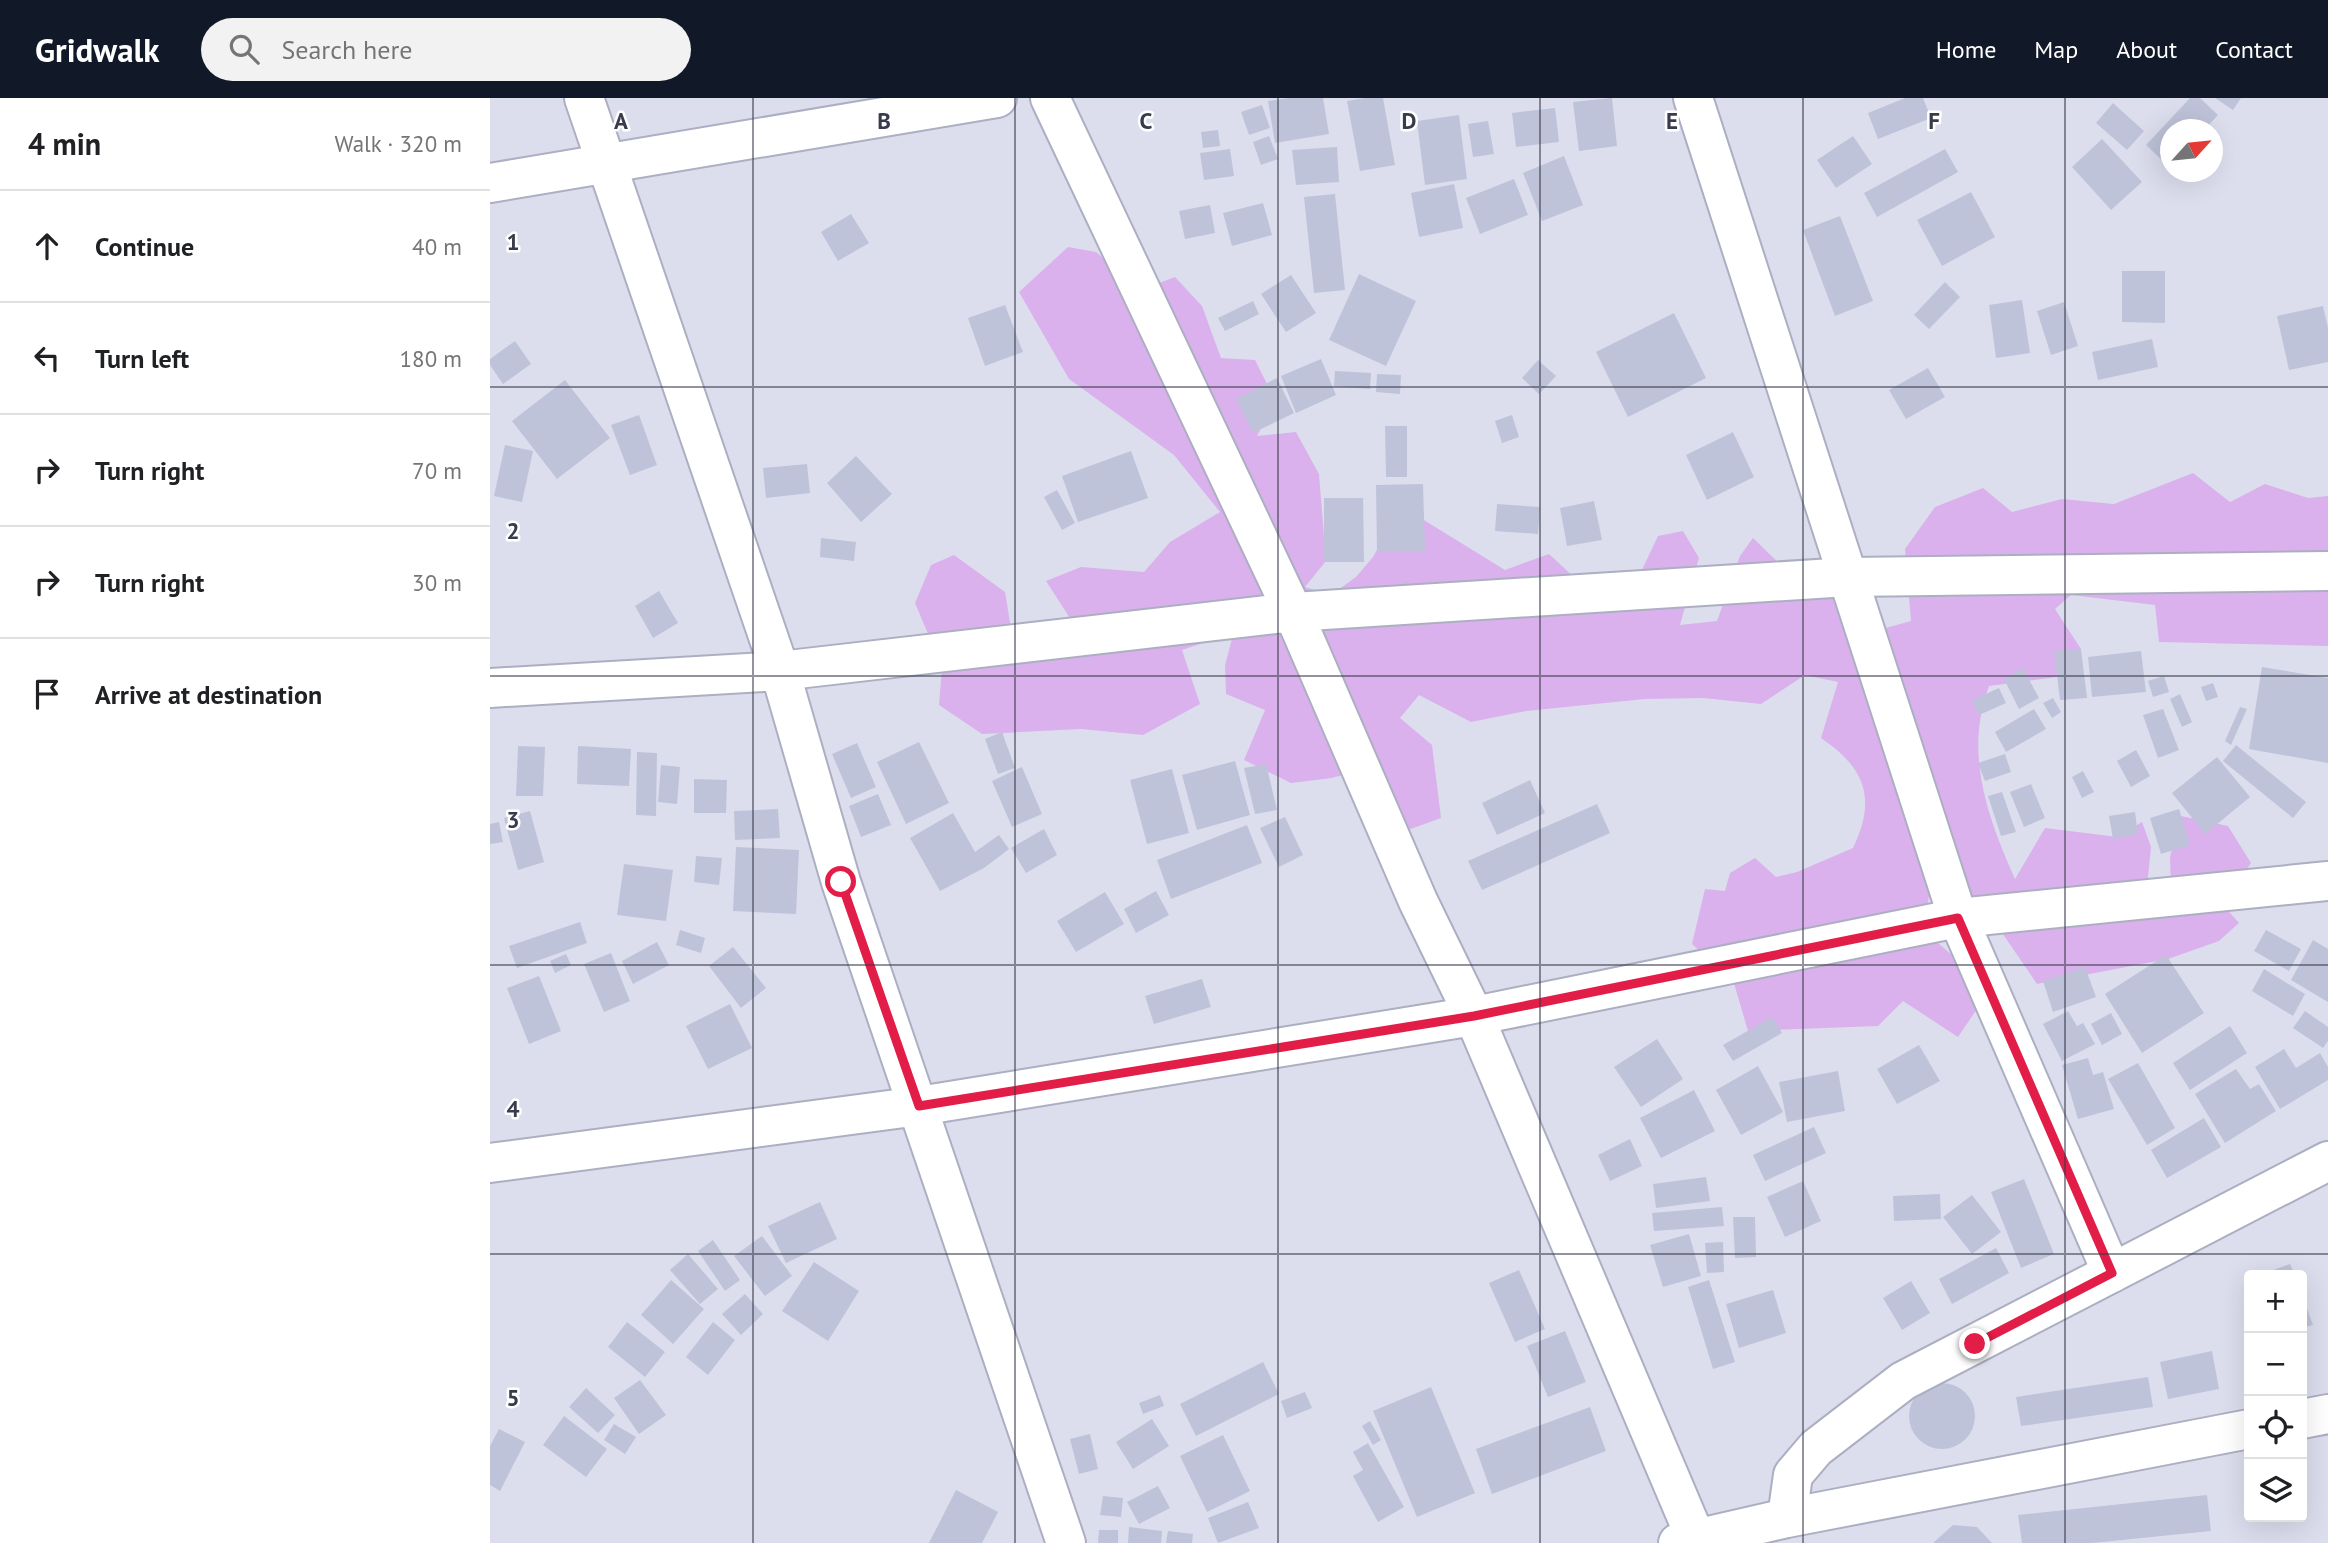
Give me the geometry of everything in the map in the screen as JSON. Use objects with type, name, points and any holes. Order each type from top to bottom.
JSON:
[{"type":"street","points":[[584,98],[780,671],[841,882],[1066,1543]]},
{"type":"street","points":[[490,183],[997,98]]},
{"type":"street","points":[[1049,98],[1293,612],[1418,901],[1474,1016],[1687,1541],[1787,1518],[2244,1430]]},
{"type":"street","points":[[1693,98],[1958,918],[2112,1273]]},
{"type":"street","points":[[490,688],[780,671],[1293,612],[1848,577],[2328,571]]},
{"type":"street","points":[[490,1163],[919,1106],[1474,1016],[1958,918],[2328,881]]},
{"type":"street","points":[[1787,1518],[1793,1475],[1816,1448],[1903,1381],[2328,1161]]},
{"type":"street","points":[[2307,1418],[2328,1414]]},
{"type":"shaded area","points":[[490,98],[2328,98],[2328,1543],[490,1543]]},
{"type":"shaded area","points":[[1068,247],[1096,252],[1141,290],[1175,277],[1202,306],[1221,358],[1255,360],[1275,400],[1257,436],[1296,432],[1319,474],[1326,561],[1305,587],[1331,595],[1356,577],[1373,557],[1389,528],[1414,514],[1505,570],[1549,554],[1590,592],[1565,615],[1623,610],[1658,536],[1683,531],[1699,558],[1680,625],[1717,621],[1740,556],[1753,538],[1785,569],[1831,596],[1871,632],[1911,621],[1905,549],[1935,507],[1983,488],[2012,512],[2062,499],[2114,504],[2193,473],[2230,502],[2265,484],[2308,498],[2328,496],[2328,646],[2159,642],[2155,605],[2071,595],[2055,609],[2081,649],[2057,677],[1989,686],[1982,711],[1979,760],[1982,784],[1996,832],[2015,879],[2045,828],[2118,837],[2142,822],[2151,847],[2145,907],[2172,915],[2170,857],[2181,816],[2228,826],[2251,863],[2222,904],[2239,923],[2219,941],[2168,959],[2037,984],[1985,908],[1945,872],[1929,896],[1924,931],[1959,961],[1977,1009],[1958,1037],[1903,1001],[1878,1026],[1748,1031],[1733,980],[1692,944],[1705,889],[1725,891],[1730,873],[1755,858],[1776,877],[1797,872],[1853,848],[1864,814],[1865,799],[1857,773],[1836,749],[1821,738],[1838,682],[1805,675],[1761,704],[1703,698],[1645,699],[1526,711],[1471,722],[1419,695],[1400,718],[1432,745],[1441,818],[1408,830],[1360,815],[1353,772],[1332,778],[1291,783],[1244,760],[1265,710],[1226,694],[1225,665],[1239,613],[1215,639],[1182,650],[1200,704],[1143,735],[1081,729],[982,734],[939,705],[942,667],[915,603],[931,565],[954,555],[1005,592],[1013,641],[1035,642],[1068,658],[1086,643],[1046,581],[1081,567],[1144,572],[1170,542],[1220,512],[1174,455],[1069,379],[1019,292]]},
{"type":"building","points":[[1323,98],[1329,134],[1275,143],[1268,101]]},
{"type":"building","points":[[1383,98],[1395,165],[1360,171],[1347,101]]},
{"type":"building","points":[[1612,98],[1617,146],[1579,151],[1573,102]]},
{"type":"building","points":[[1905,98],[1923,98],[1931,118],[1878,139],[1868,113]]},
{"type":"building","points":[[2190,98],[2200,98],[2218,115],[2214,119],[2170,119]]},
{"type":"building","points":[[2215,98],[2241,98],[2233,110]]},
{"type":"building","points":[[2113,103],[2144,131],[2127,150],[2096,123]]},
{"type":"building","points":[[1262,105],[1270,128],[1249,135],[1241,112]]},
{"type":"building","points":[[1555,108],[1559,142],[1516,147],[1512,113]]},
{"type":"building","points":[[1459,115],[1467,179],[1425,185],[1417,121]]},
{"type":"building","points":[[1488,121],[1494,154],[1473,157],[1468,124]]},
{"type":"building","points":[[1218,130],[1220,146],[1203,148],[1201,132]]},
{"type":"building","points":[[2160,130],[2160,158],[2146,145]]},
{"type":"building","points":[[1269,136],[1278,159],[1261,165],[1253,142]]},
{"type":"building","points":[[1853,136],[1872,164],[1836,188],[1817,160]]},
{"type":"building","points":[[2102,139],[2142,182],[2111,210],[2072,167]]},
{"type":"building","points":[[1337,147],[1339,182],[1296,185],[1292,150]]},
{"type":"building","points":[[1230,149],[1234,176],[1204,180],[1200,153]]},
{"type":"building","points":[[1945,149],[1958,172],[1877,217],[1864,193]]},
{"type":"building","points":[[1564,156],[1583,205],[1542,221],[1523,173]]},
{"type":"building","points":[[1514,179],[1528,215],[1480,234],[1466,198]]},
{"type":"building","points":[[1454,184],[1463,228],[1419,237],[1411,193]]},
{"type":"building","points":[[1971,192],[1995,237],[1942,266],[1917,220]]},
{"type":"building","points":[[1335,194],[1345,290],[1314,293],[1304,197]]},
{"type":"building","points":[[1263,203],[1272,235],[1232,246],[1223,213]]},
{"type":"building","points":[[1210,205],[1215,233],[1185,239],[1179,211]]},
{"type":"building","points":[[851,214],[869,243],[838,261],[821,232]]},
{"type":"building","points":[[1840,216],[1873,301],[1835,316],[1803,230]]},
{"type":"building","points":[[2122,271],[2165,271],[2165,323],[2122,322]]},
{"type":"building","points":[[1359,274],[1416,301],[1386,366],[1329,340]]},
{"type":"building","points":[[1291,275],[1316,313],[1286,332],[1261,294]]},
{"type":"building","points":[[1945,282],[1960,297],[1929,329],[1914,315]]},
{"type":"building","points":[[2022,300],[2030,353],[1996,358],[1989,305]]},
{"type":"building","points":[[1253,301],[1259,314],[1225,331],[1218,318]]},
{"type":"building","points":[[2064,302],[2078,346],[2051,355],[2037,311]]},
{"type":"building","points":[[1005,305],[1023,352],[985,366],[968,318]]},
{"type":"building","points":[[2323,306],[2328,328],[2328,362],[2289,370],[2277,316]]},
{"type":"building","points":[[1674,313],[1706,378],[1628,417],[1596,352]]},
{"type":"building","points":[[2152,339],[2158,367],[2098,380],[2092,352]]},
{"type":"building","points":[[515,341],[531,364],[503,384],[490,365],[490,359]]},
{"type":"building","points":[[1321,359],[1336,395],[1296,413],[1281,376]]},
{"type":"building","points":[[1538,360],[1556,376],[1539,394],[1522,378]]},
{"type":"building","points":[[1928,368],[1945,397],[1906,419],[1889,390]]},
{"type":"building","points":[[1335,371],[1371,373],[1370,389],[1334,386]]},
{"type":"building","points":[[1377,374],[1401,375],[1400,394],[1376,392]]},
{"type":"building","points":[[1277,378],[1294,413],[1253,433],[1236,399]]},
{"type":"building","points":[[565,380],[610,438],[557,479],[512,421]]},
{"type":"building","points":[[639,415],[657,465],[630,475],[611,425]]},
{"type":"building","points":[[1512,415],[1519,437],[1502,443],[1495,421]]},
{"type":"building","points":[[1385,426],[1407,426],[1407,477],[1386,477]]},
{"type":"building","points":[[1733,432],[1754,477],[1707,500],[1686,455]]},
{"type":"building","points":[[505,445],[533,451],[522,502],[494,496]]},
{"type":"building","points":[[1131,451],[1148,498],[1078,522],[1062,476]]},
{"type":"building","points":[[856,456],[892,494],[861,522],[827,483]]},
{"type":"building","points":[[807,464],[810,493],[766,498],[763,468]]},
{"type":"building","points":[[1423,484],[1425,551],[1377,552],[1376,485]]},
{"type":"building","points":[[1057,490],[1075,523],[1062,530],[1044,497]]},
{"type":"building","points":[[1324,498],[1363,498],[1364,562],[1324,562]]},
{"type":"building","points":[[1594,501],[1602,540],[1567,546],[1560,508]]},
{"type":"building","points":[[1497,504],[1540,507],[1538,534],[1495,531]]},
{"type":"building","points":[[821,538],[856,542],[854,561],[820,557]]},
{"type":"building","points":[[659,591],[678,623],[653,638],[635,606]]},
{"type":"building","points":[[2081,649],[2087,698],[2060,700],[2054,651]]},
{"type":"building","points":[[2141,651],[2146,692],[2092,697],[2088,657]]},
{"type":"building","points":[[2262,667],[2328,678],[2328,763],[2249,749]]},
{"type":"building","points":[[2023,668],[2039,698],[2019,709],[2004,679]]},
{"type":"building","points":[[2164,676],[2169,692],[2153,697],[2148,681]]},
{"type":"building","points":[[2213,683],[2218,697],[2206,701],[2201,687]]},
{"type":"building","points":[[1999,688],[2006,703],[1979,715],[1972,700]]},
{"type":"building","points":[[2180,694],[2192,722],[2182,727],[2170,699]]},
{"type":"building","points":[[2053,698],[2061,712],[2052,718],[2043,703]]},
{"type":"building","points":[[2240,707],[2247,709],[2231,745],[2225,741]]},
{"type":"building","points":[[2034,709],[2046,729],[2006,752],[1995,732]]},
{"type":"building","points":[[2163,709],[2179,750],[2158,758],[2143,715]]},
{"type":"building","points":[[1002,732],[1015,768],[998,774],[985,739]]},
{"type":"building","points":[[919,742],[949,803],[906,824],[877,762]]},
{"type":"building","points":[[857,743],[876,787],[851,798],[832,754]]},
{"type":"building","points":[[2236,745],[2306,802],[2293,818],[2223,761]]},
{"type":"building","points":[[518,746],[545,747],[543,796],[516,796]]},
{"type":"building","points":[[578,746],[631,749],[629,786],[577,784]]},
{"type":"building","points":[[2136,750],[2150,776],[2131,787],[2117,761]]},
{"type":"building","points":[[637,752],[657,753],[656,816],[636,815]]},
{"type":"building","points":[[2005,754],[2011,772],[1985,781],[1978,763]]},
{"type":"building","points":[[2217,757],[2250,797],[2205,834],[2172,793]]},
{"type":"building","points":[[1235,761],[1250,815],[1197,830],[1182,775]]},
{"type":"building","points":[[1266,764],[1277,810],[1255,814],[1244,768]]},
{"type":"building","points":[[661,765],[680,767],[677,804],[658,802]]},
{"type":"building","points":[[1022,767],[1042,814],[1012,827],[992,781]]},
{"type":"building","points":[[1172,769],[1189,833],[1147,844],[1130,780]]},
{"type":"building","points":[[2083,771],[2094,792],[2082,798],[2072,777]]},
{"type":"building","points":[[694,779],[727,780],[726,813],[694,813]]},
{"type":"building","points":[[1530,780],[1545,813],[1497,835],[1482,803]]},
{"type":"building","points":[[2031,784],[2045,818],[2024,827],[2010,792]]},
{"type":"building","points":[[2002,792],[2016,832],[2001,836],[1988,796]]},
{"type":"building","points":[[878,794],[891,825],[861,837],[849,806]]},
{"type":"building","points":[[1597,804],[1610,833],[1482,890],[1468,861]]},
{"type":"building","points":[[778,809],[780,838],[735,840],[734,811]]},
{"type":"building","points":[[2179,809],[2190,845],[2161,854],[2150,818]]},
{"type":"building","points":[[530,811],[544,862],[518,870],[504,818]]},
{"type":"building","points":[[2135,812],[2138,834],[2113,839],[2109,816]]},
{"type":"building","points":[[953,813],[975,852],[999,835],[1009,849],[984,868],[940,891],[910,838]]},
{"type":"building","points":[[1285,817],[1303,855],[1279,867],[1260,828]]},
{"type":"building","points":[[499,822],[503,842],[490,844],[490,824]]},
{"type":"building","points":[[1247,825],[1262,863],[1171,899],[1157,860]]},
{"type":"building","points":[[1044,829],[1057,855],[1026,873],[1011,848]]},
{"type":"building","points":[[736,847],[799,850],[796,914],[733,911]]},
{"type":"building","points":[[696,856],[722,858],[719,885],[694,882]]},
{"type":"building","points":[[624,864],[673,870],[666,921],[617,915]]},
{"type":"building","points":[[1156,891],[1169,915],[1136,933],[1124,909]]},
{"type":"building","points":[[1105,892],[1124,924],[1076,952],[1057,921]]},
{"type":"building","points":[[580,922],[587,943],[517,968],[509,946]]},
{"type":"building","points":[[680,930],[705,938],[701,953],[676,945]]},
{"type":"building","points":[[2266,930],[2301,949],[2289,971],[2254,951]]},
{"type":"building","points":[[2313,940],[2328,949],[2328,1002],[2291,980]]},
{"type":"building","points":[[657,942],[669,965],[633,984],[622,961]]},
{"type":"building","points":[[733,947],[766,988],[741,1008],[709,966]]},
{"type":"building","points":[[611,953],[630,1001],[604,1012],[584,964]]},
{"type":"building","points":[[566,954],[571,965],[555,973],[550,961]]},
{"type":"building","points":[[2166,955],[2204,1013],[2142,1053],[2105,994]]},
{"type":"building","points":[[2085,967],[2096,997],[2053,1012],[2043,981]]},
{"type":"building","points":[[2264,969],[2305,994],[2293,1016],[2252,991]]},
{"type":"building","points":[[539,976],[561,1031],[529,1044],[507,988]]},
{"type":"building","points":[[1202,979],[1211,1007],[1154,1024],[1145,996]]},
{"type":"building","points":[[730,1004],[752,1048],[708,1069],[686,1026]]},
{"type":"building","points":[[2068,1011],[2077,1026],[2083,1023],[2095,1044],[2062,1061],[2043,1024]]},
{"type":"building","points":[[2305,1011],[2328,1027],[2328,1041],[2323,1048],[2293,1028]]},
{"type":"building","points":[[2111,1013],[2122,1034],[2102,1045],[2091,1024]]},
{"type":"building","points":[[1772,1017],[1782,1033],[1733,1061],[1723,1045]]},
{"type":"building","points":[[2230,1026],[2247,1053],[2190,1090],[2173,1063]]},
{"type":"building","points":[[1657,1039],[1683,1079],[1641,1107],[1614,1067]]},
{"type":"building","points":[[1919,1045],[1940,1081],[1897,1104],[1877,1069]]},
{"type":"building","points":[[2284,1049],[2296,1068],[2320,1053],[2328,1067],[2328,1080],[2280,1109],[2255,1067]]},
{"type":"building","points":[[2088,1058],[2093,1075],[2103,1072],[2114,1109],[2078,1119],[2062,1065]]},
{"type":"building","points":[[2138,1063],[2175,1128],[2147,1145],[2108,1079]]},
{"type":"building","points":[[1758,1066],[1783,1112],[1741,1135],[1716,1090]]},
{"type":"building","points":[[2236,1069],[2250,1089],[2259,1084],[2276,1111],[2225,1143],[2195,1094]]},
{"type":"building","points":[[1838,1071],[1845,1111],[1787,1122],[1779,1082]]},
{"type":"building","points":[[1694,1090],[1715,1131],[1661,1158],[1640,1118]]},
{"type":"building","points":[[2204,1118],[2221,1147],[2167,1178],[2151,1150]]},
{"type":"building","points":[[1814,1127],[1826,1153],[1765,1181],[1753,1155]]},
{"type":"building","points":[[1630,1139],[1642,1166],[1610,1181],[1598,1155]]},
{"type":"building","points":[[1706,1177],[1710,1201],[1656,1208],[1653,1184]]},
{"type":"building","points":[[2024,1179],[2054,1254],[2021,1268],[1991,1192]]},
{"type":"building","points":[[1803,1181],[1821,1221],[1785,1237],[1767,1197]]},
{"type":"building","points":[[1940,1194],[1941,1219],[1894,1221],[1893,1196]]},
{"type":"building","points":[[1972,1195],[2001,1232],[1972,1254],[1943,1217]]},
{"type":"building","points":[[820,1202],[837,1239],[786,1263],[768,1226]]},
{"type":"building","points":[[1722,1207],[1724,1226],[1654,1231],[1652,1213]]},
{"type":"building","points":[[1733,1217],[1755,1217],[1756,1257],[1735,1258]]},
{"type":"building","points":[[1689,1234],[1701,1276],[1663,1287],[1650,1245]]},
{"type":"building","points":[[762,1236],[792,1276],[765,1296],[734,1256]]},
{"type":"building","points":[[713,1240],[740,1280],[725,1291],[698,1251]]},
{"type":"building","points":[[1723,1242],[1724,1272],[1707,1273],[1705,1243]]},
{"type":"building","points":[[1996,1248],[2009,1273],[1952,1304],[1939,1279]]},
{"type":"building","points":[[688,1254],[718,1289],[700,1304],[670,1270]]},
{"type":"building","points":[[814,1262],[859,1291],[828,1341],[782,1311]]},
{"type":"building","points":[[2290,1264],[2293,1270],[2274,1270]]},
{"type":"building","points":[[1519,1270],[1545,1329],[1515,1342],[1489,1283]]},
{"type":"building","points":[[671,1280],[704,1309],[673,1344],[641,1315]]},
{"type":"building","points":[[1709,1280],[1735,1362],[1713,1369],[1688,1287]]},
{"type":"building","points":[[1911,1281],[1930,1313],[1902,1330],[1883,1298]]},
{"type":"building","points":[[1773,1290],[1786,1333],[1739,1348],[1726,1304]]},
{"type":"building","points":[[745,1294],[763,1314],[741,1335],[722,1314]]},
{"type":"building","points":[[2307,1309],[2313,1325],[2307,1327]]},
{"type":"building","points":[[627,1322],[665,1352],[645,1377],[608,1347]]},
{"type":"building","points":[[713,1322],[735,1340],[708,1375],[686,1357]]},
{"type":"building","points":[[1565,1331],[1586,1382],[1548,1397],[1527,1346]]},
{"type":"building","points":[[2212,1351],[2219,1389],[2168,1399],[2160,1362]]},
{"type":"building","points":[[1263,1362],[1279,1394],[1196,1436],[1180,1404]]},
{"type":"building","points":[[2148,1377],[2153,1407],[2021,1426],[2016,1397]]},
{"type":"building","points":[[640,1380],[666,1415],[639,1434],[614,1398]]},
{"type":"building","points":[[1942,1383],[1955,1386],[1965,1393],[1972,1403],[1975,1416],[1972,1429],[1965,1439],[1955,1446],[1942,1449],[1929,1446],[1919,1439],[1912,1429],[1909,1416],[1912,1403],[1919,1393],[1929,1386]]},
{"type":"building","points":[[1431,1387],[1475,1493],[1417,1517],[1373,1411]]},
{"type":"building","points":[[586,1388],[615,1415],[598,1433],[569,1407]]},
{"type":"building","points":[[1305,1392],[1312,1408],[1287,1418],[1281,1401]]},
{"type":"building","points":[[1160,1395],[1164,1406],[1143,1414],[1139,1403]]},
{"type":"building","points":[[1590,1407],[1606,1451],[1492,1494],[1476,1449]]},
{"type":"building","points":[[564,1416],[607,1449],[586,1477],[543,1445]]},
{"type":"building","points":[[1152,1419],[1169,1446],[1133,1469],[1116,1442]]},
{"type":"building","points":[[1370,1421],[1381,1440],[1373,1445],[1362,1426]]},
{"type":"building","points":[[614,1424],[636,1437],[625,1454],[604,1440]]},
{"type":"building","points":[[499,1429],[525,1442],[500,1491],[490,1485],[490,1446]]},
{"type":"building","points":[[1090,1434],[1098,1469],[1079,1474],[1070,1439]]},
{"type":"building","points":[[1223,1435],[1250,1491],[1207,1512],[1180,1456]]},
{"type":"building","points":[[1368,1443],[1404,1507],[1378,1522],[1353,1476],[1363,1470],[1353,1452]]},
{"type":"building","points":[[1158,1486],[1170,1508],[1139,1524],[1127,1502]]},
{"type":"building","points":[[956,1490],[998,1512],[982,1543],[929,1543]]},
{"type":"building","points":[[2207,1495],[2211,1531],[2092,1543],[2022,1543],[2018,1515]]},
{"type":"building","points":[[1103,1496],[1123,1498],[1121,1517],[1100,1515]]},
{"type":"building","points":[[1248,1502],[1259,1528],[1218,1543],[1208,1518]]},
{"type":"building","points":[[1953,1525],[1977,1527],[1992,1543],[1933,1543]]},
{"type":"building","points":[[1129,1527],[1162,1531],[1161,1543],[1128,1543]]},
{"type":"building","points":[[1099,1530],[1118,1530],[1118,1543],[1098,1543]]},
{"type":"building","points":[[1168,1531],[1193,1534],[1192,1543],[1166,1543]]},
{"type":"route","points":[[841,882],[919,1106],[1474,1016],[1958,918],[2112,1273],[1975,1344]]}]
